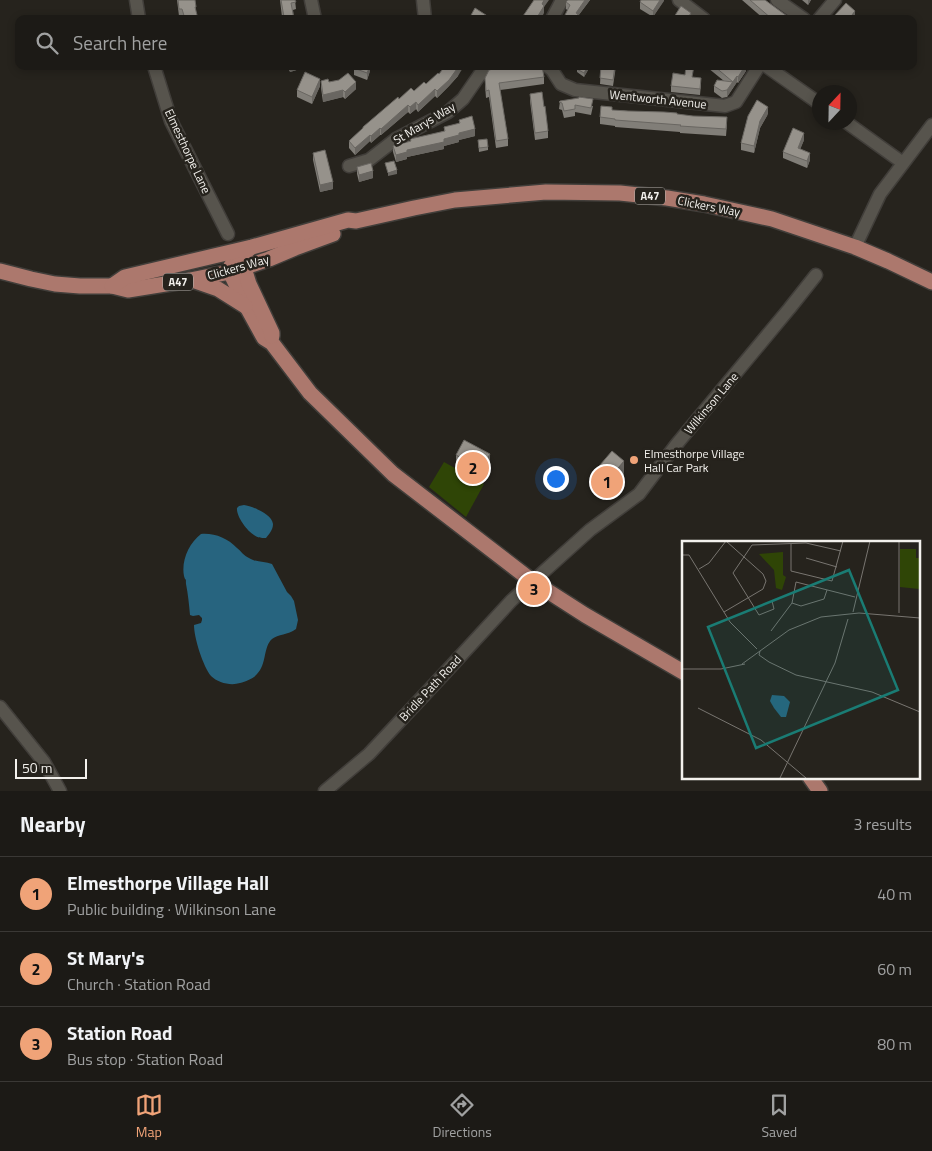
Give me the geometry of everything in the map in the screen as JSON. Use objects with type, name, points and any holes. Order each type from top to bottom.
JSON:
[{"type":"main road","name":"Clickers Way","points":[[112,286],[125,277],[252,247],[348,220],[356,221],[455,200],[546,192],[620,193],[667,198],[772,219],[855,247],[932,282]]},
{"type":"main road","name":"Clickers Way","points":[[0,271],[31,280],[56,284],[112,286],[128,290],[190,280],[269,259],[352,227],[356,221]]},
{"type":"main road","points":[[236,268],[252,247]]},
{"type":"main road","points":[[201,260],[236,268],[249,284],[272,333],[272,343]]},
{"type":"main road","points":[[236,268],[248,309],[264,338],[272,343],[310,393],[392,474],[532,581],[585,615],[682,671]]},
{"type":"main road","points":[[190,280],[218,289],[248,309]]},
{"type":"main road","points":[[811,778],[820,791]]},
{"type":"street","points":[[136,0],[139,15]]},
{"type":"street","points":[[311,0],[314,15]]},
{"type":"street","points":[[423,0],[425,15]]},
{"type":"street","points":[[554,15],[562,0]]},
{"type":"street","points":[[679,0],[699,15]]},
{"type":"street","points":[[777,0],[798,15]]},
{"type":"street","points":[[823,15],[835,0]]},
{"type":"street","name":"Elmesthorpe Lane","points":[[155,70],[171,121],[228,234]]},
{"type":"street","name":"St Marys Way","points":[[349,166],[369,160],[396,139],[448,112],[463,99],[482,70]]},
{"type":"street","name":"Wentworth Avenue","points":[[552,70],[561,84],[575,90],[725,106],[736,102],[756,70]]},
{"type":"street","points":[[772,70],[812,98]]},
{"type":"street","points":[[855,247],[880,194],[932,125]]},
{"type":"street","points":[[857,130],[903,163]]},
{"type":"street","name":"Wilkinson Lane","points":[[532,581],[590,530],[639,494],[816,275]]},
{"type":"street","name":"Bridle Path Road","points":[[325,791],[369,754],[511,601],[532,581]]},
{"type":"street","points":[[0,707],[44,762],[60,791]]},
{"type":"green space","points":[[444,462],[484,484],[466,517],[429,487]]},
{"type":"water","points":[[244,505],[261,511],[272,520],[271,532],[266,538],[255,536],[242,523],[237,508]]},
{"type":"water","points":[[201,534],[211,534],[225,539],[247,557],[255,561],[272,564],[294,601],[298,620],[296,629],[272,639],[267,646],[260,670],[254,677],[240,683],[225,683],[211,676],[197,644],[194,625],[201,623],[202,618],[199,615],[190,615],[183,570],[187,553],[193,542]]},
{"type":"building","points":[[178,0],[195,0],[197,15],[184,15],[182,9],[179,9]]},
{"type":"building","points":[[281,0],[295,0],[296,2],[291,3],[293,15],[284,15]]},
{"type":"building","points":[[534,0],[544,0],[542,4],[544,6],[538,15],[524,15]]},
{"type":"building","points":[[568,0],[585,0],[576,13],[578,15],[565,15],[570,5],[566,2]]},
{"type":"building","points":[[641,0],[660,0],[653,11],[640,2]]},
{"type":"building","points":[[750,0],[765,0],[786,15],[767,15]]},
{"type":"building","points":[[846,3],[855,11],[852,15],[835,15]]},
{"type":"building","points":[[681,6],[691,13],[690,15],[675,15]]},
{"type":"building","points":[[475,8],[486,15],[471,15]]},
{"type":"building","points":[[442,70],[456,70],[437,91],[435,89],[418,105],[416,102],[410,107],[408,105],[381,129],[370,135],[355,148],[349,141],[398,97],[399,99],[411,88],[414,91],[424,82],[426,84]]},
{"type":"building","points":[[489,70],[543,70],[544,77],[499,83],[508,139],[496,141],[489,90],[486,91],[485,78]]},
{"type":"building","points":[[601,70],[614,70],[613,80],[600,78]]},
{"type":"building","points":[[686,70],[693,70],[692,77],[701,78],[700,89],[671,86],[673,73],[685,75]]},
{"type":"building","points":[[719,70],[742,70],[733,82]]},
{"type":"building","points":[[305,72],[320,79],[312,97],[297,90]]},
{"type":"building","points":[[348,73],[356,82],[345,92],[343,90],[323,95],[321,81],[328,79],[329,82],[339,80]]},
{"type":"building","points":[[717,80],[733,82],[727,90],[722,91],[714,86]]},
{"type":"building","points":[[542,92],[548,131],[535,133],[530,94]]},
{"type":"building","points":[[579,98],[593,99],[591,108],[575,105],[575,109],[564,111],[562,103],[559,102]]},
{"type":"building","points":[[757,100],[768,107],[760,121],[754,146],[741,143],[748,116]]},
{"type":"building","points":[[601,106],[612,107],[612,110],[727,117],[726,129],[615,120],[600,117]]},
{"type":"building","points":[[472,116],[475,129],[444,139],[444,142],[407,150],[407,152],[396,155],[393,146],[411,141],[410,139],[445,131],[444,127],[460,123],[459,120]]},
{"type":"building","points":[[793,128],[804,133],[798,148],[810,153],[807,161],[783,152]]},
{"type":"building","points":[[487,139],[488,147],[479,148],[478,140]]},
{"type":"building","points":[[325,150],[333,182],[320,185],[313,153]]},
{"type":"building","points":[[394,161],[397,170],[388,173],[385,163]]},
{"type":"building","points":[[371,163],[373,171],[359,175],[357,167]]},
{"type":"building","points":[[464,440],[490,454],[481,469],[456,455]]},
{"type":"building","points":[[612,451],[624,461],[603,486],[596,480],[599,477],[594,472]]},
{"type":"place","name":"Elmesthorpe Village Hall Car Park","points":[[634,460]]},
{"type":"place","name":"St Mary's","points":[[473,468]]},
{"type":"place","name":"Elmesthorpe Village Hall","points":[[607,482]]},
{"type":"place","name":"Station Road","points":[[534,589]]}]
